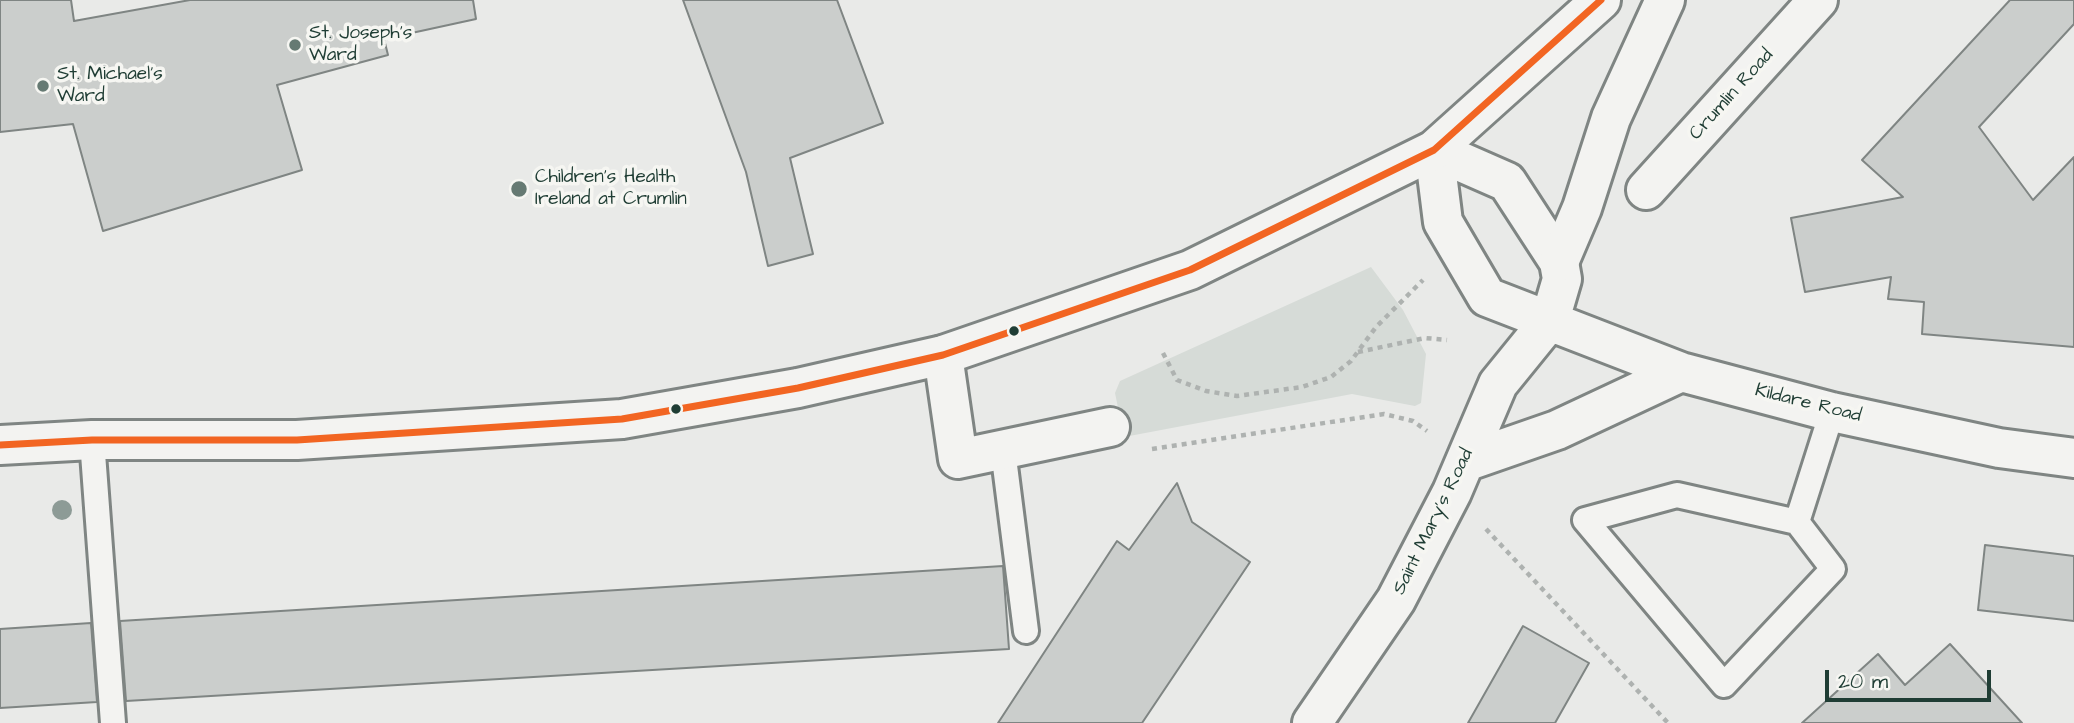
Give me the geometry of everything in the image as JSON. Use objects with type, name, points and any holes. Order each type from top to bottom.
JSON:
[{"type":"street","points":[[0,445],[92,440],[297,440],[622,419],[798,388],[943,355],[1190,270],[1434,150],[1601,0]]},
{"type":"street","name":"Saint Mary's Road","points":[[1312,723],[1396,600],[1458,477],[1498,384],[1550,320],[1562,278],[1559,262],[1582,208],[1611,118],[1665,0]]},
{"type":"street","name":"Crumlin Road","points":[[1646,190],[1818,0]]},
{"type":"street","points":[[1434,150],[1507,182],[1559,262]]},
{"type":"street","points":[[1434,150],[1443,222],[1487,297],[1550,320]]},
{"type":"street","name":"Kildare Road","points":[[1550,320],[1681,372],[1832,412],[1998,448],[2074,458]]},
{"type":"street","points":[[943,355],[958,459],[1110,428]]},
{"type":"street","points":[[1458,477],[1681,372]]},
{"type":"lane","points":[[1797,522],[1832,412]]},
{"type":"lane","points":[[92,440],[113,723]]},
{"type":"lane","points":[[1003,450],[1026,631]]},
{"type":"lane","points":[[1677,495],[1797,522],[1833,569],[1724,685],[1585,520],[1677,495]]},
{"type":"path","points":[[1163,354],[1177,380],[1206,391],[1237,396],[1302,387],[1331,377],[1420,282]]},
{"type":"path","points":[[1357,352],[1425,338],[1447,340]]},
{"type":"path","points":[[1110,428],[1144,451],[1384,414],[1412,421],[1668,723]]},
{"type":"shaded area","points":[[1371,267],[1403,310],[1426,354],[1421,403],[1415,406],[1352,394],[1124,437],[1115,393],[1120,381]]},
{"type":"building","points":[[0,0],[71,0],[74,21],[190,0],[473,0],[476,19],[384,39],[388,55],[277,85],[302,170],[103,231],[73,124],[0,132]]},
{"type":"building","points":[[683,0],[837,0],[883,123],[790,158],[813,254],[768,266],[746,172]]},
{"type":"building","points":[[2010,0],[2074,0],[2074,24],[1979,127],[2033,200],[2074,157],[2074,347],[1922,334],[1924,302],[1888,299],[1891,277],[1805,292],[1791,218],[1903,197],[1862,160]]},
{"type":"building","points":[[1177,483],[1192,522],[1250,562],[1142,723],[998,723],[1117,541],[1129,550]]},
{"type":"building","points":[[1985,545],[2074,556],[2074,621],[1978,610]]},
{"type":"building","points":[[1003,566],[1009,649],[126,701],[120,621]]},
{"type":"building","points":[[91,623],[97,702],[0,708],[0,629]]},
{"type":"building","points":[[1523,626],[1589,663],[1555,723],[1468,723]]},
{"type":"building","points":[[1950,644],[2022,723],[1802,723],[1878,654],[1905,685]]},
{"type":"transit line","points":[[0,445],[92,440],[297,440],[622,419],[798,388],[943,355],[1190,270],[1434,150],[1601,0]]},
{"type":"place","name":"St. Joseph's Ward","points":[[295,45]]},
{"type":"place","name":"St. Michael's Ward","points":[[43,86]]},
{"type":"place","name":"Children's Health Ireland at Crumlin","points":[[519,189]]}]
